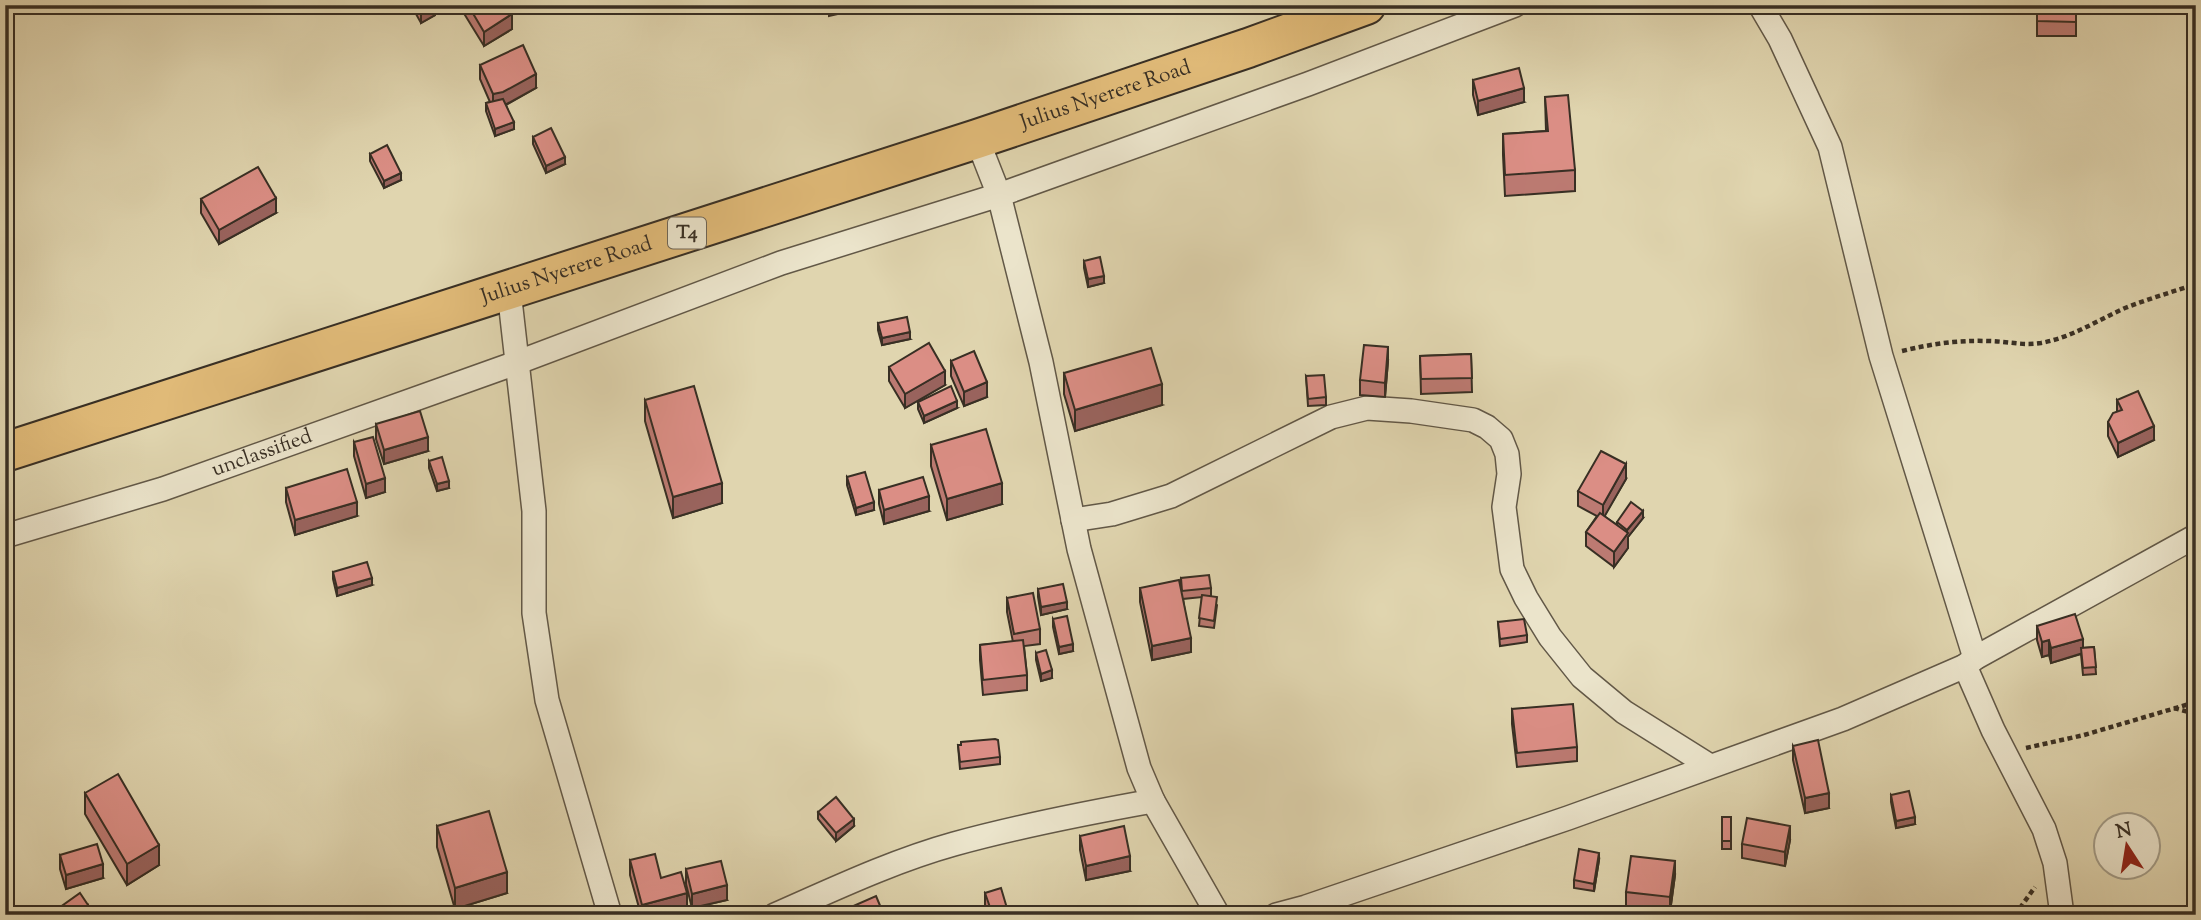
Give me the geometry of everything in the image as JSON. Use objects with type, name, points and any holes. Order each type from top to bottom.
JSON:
[{"type":"highway","name":"Julius Nyerere Road","points":[[5,452],[977,139],[1248,48],[1351,9]]},
{"type":"street","name":"unclassified","points":[[5,536],[163,489],[516,363],[781,263],[999,195],[1296,89],[1515,5]]},
{"type":"street","points":[[1760,5],[1780,39],[1830,147],[1881,356],[1970,662],[2005,754],[2044,829],[2055,863],[2062,915]]},
{"type":"street","points":[[977,139],[999,195],[1041,362],[1079,549],[1139,768],[1153,801],[1218,915]]},
{"type":"street","points":[[509,291],[534,511],[534,613],[547,700],[610,915]]},
{"type":"street","points":[[1073,520],[1112,514],[1171,496],[1331,417],[1367,408],[1473,420],[1501,439],[1507,454],[1509,474],[1504,507],[1512,569],[1550,637],[1582,677],[1623,712],[1710,766]]},
{"type":"street","points":[[1276,915],[1542,827],[1843,719],[1970,662],[2196,536]]},
{"type":"street","points":[[775,915],[861,878],[953,845],[1062,818],[1153,801]]},
{"type":"path","points":[[1881,356],[1955,341],[1991,341],[2017,345],[2061,339],[2124,309],[2196,284]]},
{"type":"path","points":[[2005,754],[2084,735],[2196,702]]},
{"type":"path","points":[[2174,708],[2196,714]]},
{"type":"building","points":[[468,5],[506,5],[512,14],[484,32]]},
{"type":"building","points":[[2037,5],[2076,5],[2076,22],[2037,21]]},
{"type":"building","points":[[523,45],[536,74],[503,92],[493,94],[480,65]]},
{"type":"building","points":[[1519,68],[1524,88],[1478,101],[1473,80]]},
{"type":"building","points":[[1568,95],[1575,170],[1505,175],[1503,134],[1548,131],[1545,97]]},
{"type":"building","points":[[503,99],[514,122],[495,129],[486,103]]},
{"type":"building","points":[[551,128],[565,157],[546,166],[533,137]]},
{"type":"building","points":[[387,145],[401,173],[384,181],[370,154]]},
{"type":"building","points":[[258,167],[276,198],[219,230],[201,199]]},
{"type":"building","points":[[1100,257],[1104,276],[1088,279],[1084,261]]},
{"type":"building","points":[[907,317],[910,332],[882,338],[878,323]]},
{"type":"building","points":[[929,343],[945,371],[905,394],[889,367]]},
{"type":"building","points":[[1364,345],[1388,347],[1385,383],[1360,380]]},
{"type":"building","points":[[1151,348],[1162,384],[1075,410],[1064,373]]},
{"type":"building","points":[[974,351],[987,382],[964,392],[951,361]]},
{"type":"building","points":[[1471,354],[1472,378],[1421,379],[1420,356]]},
{"type":"building","points":[[1324,375],[1326,397],[1308,399],[1306,376]]},
{"type":"building","points":[[694,386],[722,483],[673,497],[645,400]]},
{"type":"building","points":[[951,386],[957,401],[924,416],[918,402]]},
{"type":"building","points":[[2138,391],[2154,426],[2118,443],[2108,422],[2113,413],[2122,410],[2117,400]]},
{"type":"building","points":[[420,411],[428,437],[384,450],[376,424]]},
{"type":"building","points":[[986,429],[1002,483],[947,499],[931,445]]},
{"type":"building","points":[[373,437],[385,478],[366,484],[354,442]]},
{"type":"building","points":[[1601,451],[1626,464],[1603,505],[1578,491]]},
{"type":"building","points":[[442,457],[449,481],[437,484],[429,461]]},
{"type":"building","points":[[347,469],[357,502],[295,520],[286,488]]},
{"type":"building","points":[[865,472],[874,502],[856,508],[847,477]]},
{"type":"building","points":[[923,477],[929,496],[884,510],[879,490]]},
{"type":"building","points":[[1631,502],[1643,511],[1627,530],[1617,522]]},
{"type":"building","points":[[1600,513],[1628,533],[1614,552],[1586,532]]},
{"type":"building","points":[[367,562],[372,578],[337,588],[333,572]]},
{"type":"building","points":[[1209,575],[1211,588],[1182,591],[1181,578]]},
{"type":"building","points":[[1179,580],[1191,638],[1152,646],[1140,588]]},
{"type":"building","points":[[1063,584],[1067,602],[1041,607],[1038,589]]},
{"type":"building","points":[[1033,593],[1040,629],[1014,634],[1007,598]]},
{"type":"building","points":[[1202,595],[1217,597],[1214,621],[1199,618]]},
{"type":"building","points":[[2075,614],[2083,639],[2051,648],[2049,640],[2042,642],[2037,626]]},
{"type":"building","points":[[1067,616],[1073,644],[1059,647],[1053,619]]},
{"type":"building","points":[[1524,619],[1527,635],[1500,639],[1498,622]]},
{"type":"building","points":[[1023,640],[1027,675],[983,680],[980,645]]},
{"type":"building","points":[[2094,647],[2096,667],[2083,668],[2081,648]]},
{"type":"building","points":[[1046,650],[1052,670],[1041,674],[1036,653]]},
{"type":"building","points":[[1573,704],[1577,747],[1517,753],[1512,709]]},
{"type":"building","points":[[998,740],[1000,757],[960,762],[958,745],[961,745],[961,742]]},
{"type":"building","points":[[1818,740],[1829,793],[1805,798],[1793,746]]},
{"type":"building","points":[[118,774],[159,845],[127,864],[85,793]]},
{"type":"building","points":[[1909,791],[1915,817],[1896,821],[1891,795]]},
{"type":"building","points":[[836,797],[854,819],[836,833],[818,812]]},
{"type":"building","points":[[489,811],[507,872],[455,888],[437,826]]},
{"type":"building","points":[[1722,817],[1731,817],[1731,841],[1722,841]]},
{"type":"building","points":[[1747,818],[1790,826],[1785,852],[1742,844]]},
{"type":"building","points":[[1124,826],[1130,856],[1086,866],[1080,836]]},
{"type":"building","points":[[97,844],[103,864],[66,875],[60,855]]},
{"type":"building","points":[[1579,849],[1599,853],[1594,884],[1574,880]]},
{"type":"building","points":[[655,854],[661,878],[681,872],[687,893],[642,905],[630,860]]},
{"type":"building","points":[[1631,856],[1675,861],[1670,897],[1626,892]]},
{"type":"building","points":[[721,861],[727,885],[692,894],[686,869]]},
{"type":"building","points":[[1001,888],[1009,915],[988,915],[992,913],[985,893]]},
{"type":"building","points":[[80,893],[88,905],[73,915],[49,915]]},
{"type":"building","points":[[876,896],[884,915],[833,915]]}]
